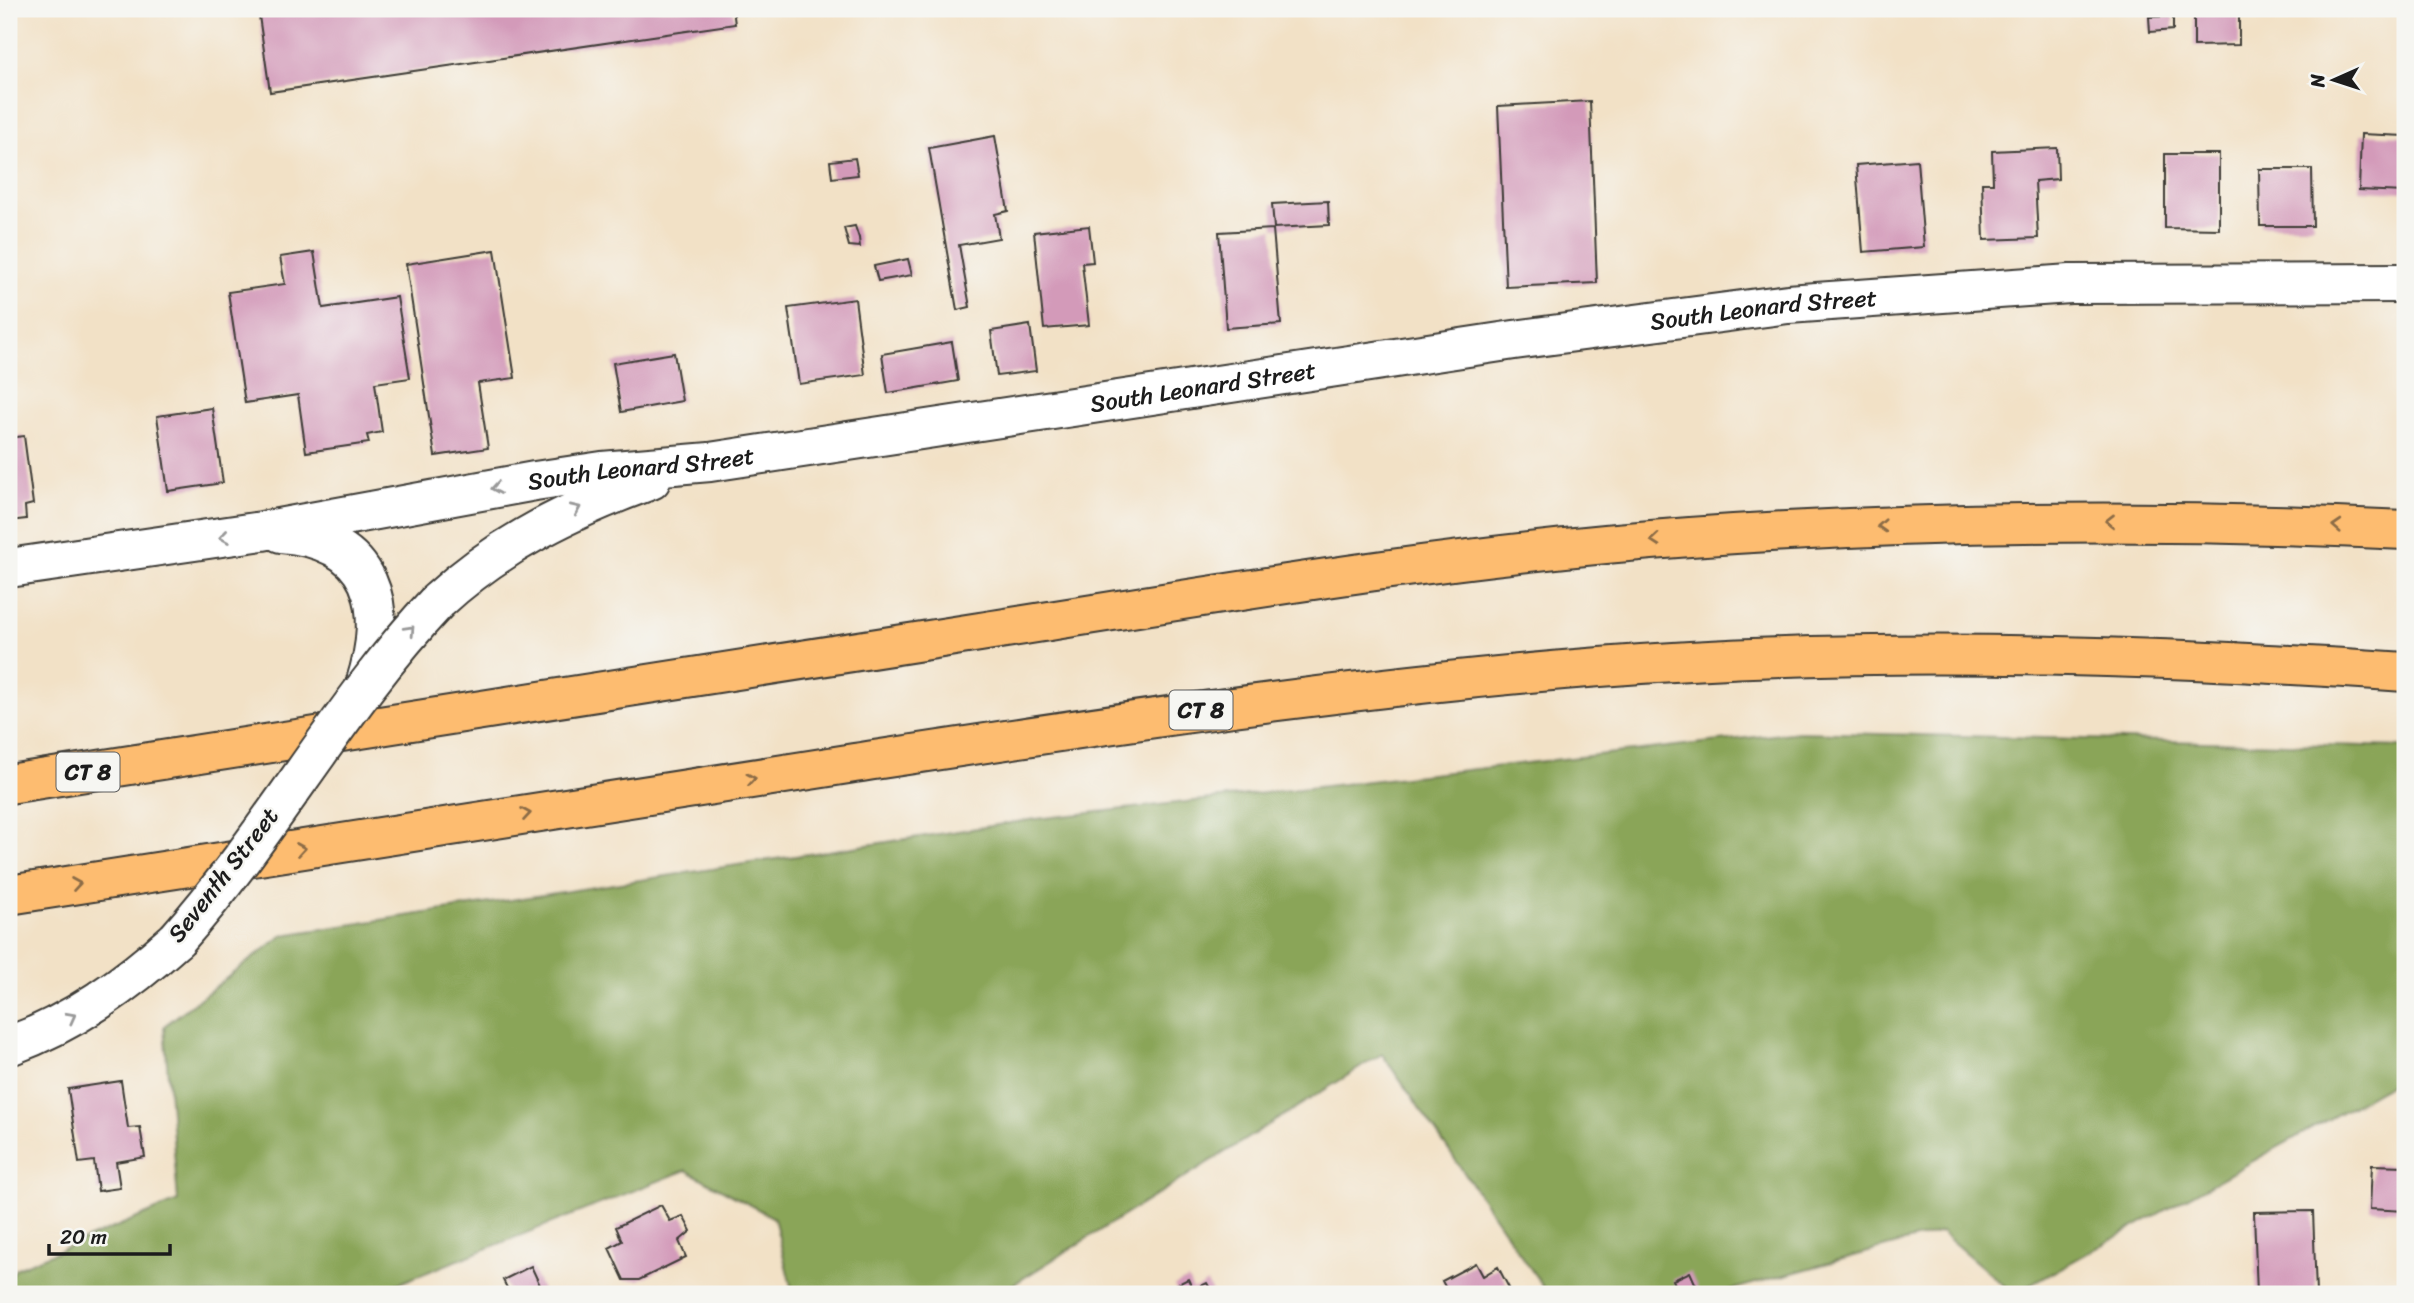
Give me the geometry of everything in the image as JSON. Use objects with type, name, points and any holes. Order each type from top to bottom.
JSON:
[{"type":"highway","name":"CT 8","points":[[9,784],[1246,589],[1534,551],[1700,536],[1974,522],[2261,523],[2405,530]]},
{"type":"highway","name":"CT 8","points":[[9,895],[1133,720],[1424,682],[1690,661],[1973,653],[2119,656],[2405,672]]},
{"type":"highway","points":[[9,772],[168,760]]},
{"type":"street","name":"South Leonard Street","points":[[9,568],[262,531],[548,479],[710,462],[1514,340],[1788,304],[2070,284],[2405,283]]},
{"type":"street","name":"Seventh Street","points":[[9,1046],[85,1010],[131,980],[177,939],[228,877],[365,685],[438,601],[468,573],[536,529],[613,494],[710,462]]},
{"type":"street","name":"Seventh Street","points":[[262,531],[316,538],[340,551],[361,570],[373,593],[378,622],[376,651],[365,685]]},
{"type":"green space","points":[[1799,732],[2405,747],[2405,1088],[2399,1080],[2014,1294],[1941,1232],[1716,1294],[1548,1294],[1382,1054],[998,1294],[793,1294],[774,1218],[686,1170],[372,1294],[9,1294],[9,1278],[17,1268],[178,1201],[164,1026],[283,935],[1036,819]]},
{"type":"building","points":[[258,9],[733,9],[735,24],[270,92]]},
{"type":"building","points":[[2194,9],[2239,9],[2239,45],[2194,46]]},
{"type":"building","points":[[2173,16],[2173,30],[2150,32],[2149,17]]},
{"type":"building","points":[[1590,101],[1597,283],[1506,287],[1498,106]]},
{"type":"building","points":[[2361,134],[2405,136],[2405,192],[2359,190]]},
{"type":"building","points":[[995,136],[1008,211],[995,214],[999,238],[959,245],[970,307],[957,310],[929,148]]},
{"type":"building","points":[[2057,148],[2058,179],[2035,181],[2038,238],[1984,240],[1982,183],[1993,183],[1992,151]]},
{"type":"building","points":[[2165,154],[2219,154],[2219,229],[2165,228]]},
{"type":"building","points":[[855,158],[858,175],[832,178],[830,161]]},
{"type":"building","points":[[1917,160],[1924,247],[1863,252],[1856,165]]},
{"type":"building","points":[[2259,169],[2312,169],[2313,226],[2260,226]]},
{"type":"building","points":[[1328,201],[1329,225],[1274,228],[1272,204]]},
{"type":"building","points":[[855,226],[860,247],[849,246],[844,228]]},
{"type":"building","points":[[1089,226],[1093,262],[1082,263],[1089,325],[1044,329],[1034,232]]},
{"type":"building","points":[[1273,229],[1281,324],[1226,328],[1219,232]]},
{"type":"building","points":[[495,250],[515,378],[478,383],[488,448],[435,456],[406,264]]},
{"type":"building","points":[[314,252],[323,308],[397,297],[410,378],[375,383],[382,432],[367,435],[369,443],[306,452],[298,395],[245,403],[228,292],[285,284],[280,257]]},
{"type":"building","points":[[908,259],[912,275],[878,281],[874,266]]},
{"type":"building","points":[[855,299],[865,375],[799,384],[788,308]]},
{"type":"building","points":[[1030,325],[1036,371],[997,376],[991,331]]},
{"type":"building","points":[[952,342],[958,381],[888,393],[882,354]]},
{"type":"building","points":[[674,353],[682,401],[621,412],[613,363]]},
{"type":"building","points":[[212,408],[223,483],[168,491],[157,416]]},
{"type":"building","points":[[24,436],[33,504],[25,506],[26,519],[9,521],[9,438]]},
{"type":"building","points":[[121,1081],[128,1128],[140,1127],[145,1157],[116,1162],[120,1188],[98,1191],[94,1161],[79,1163],[68,1089]]},
{"type":"building","points":[[2372,1165],[2405,1166],[2405,1211],[2370,1209]]},
{"type":"building","points":[[661,1205],[670,1221],[683,1216],[691,1231],[679,1241],[686,1257],[639,1280],[624,1280],[609,1248],[622,1241],[616,1227]]},
{"type":"building","points":[[2313,1211],[2316,1294],[2257,1294],[2254,1212]]},
{"type":"building","points":[[1476,1263],[1483,1276],[1498,1267],[1509,1288],[1497,1294],[1449,1294],[1442,1281]]},
{"type":"building","points":[[531,1266],[544,1294],[510,1294],[503,1280]]},
{"type":"building","points":[[1690,1272],[1700,1294],[1679,1294],[1673,1280]]},
{"type":"building","points":[[1188,1279],[1193,1290],[1207,1283],[1213,1294],[1178,1294],[1174,1286]]}]
